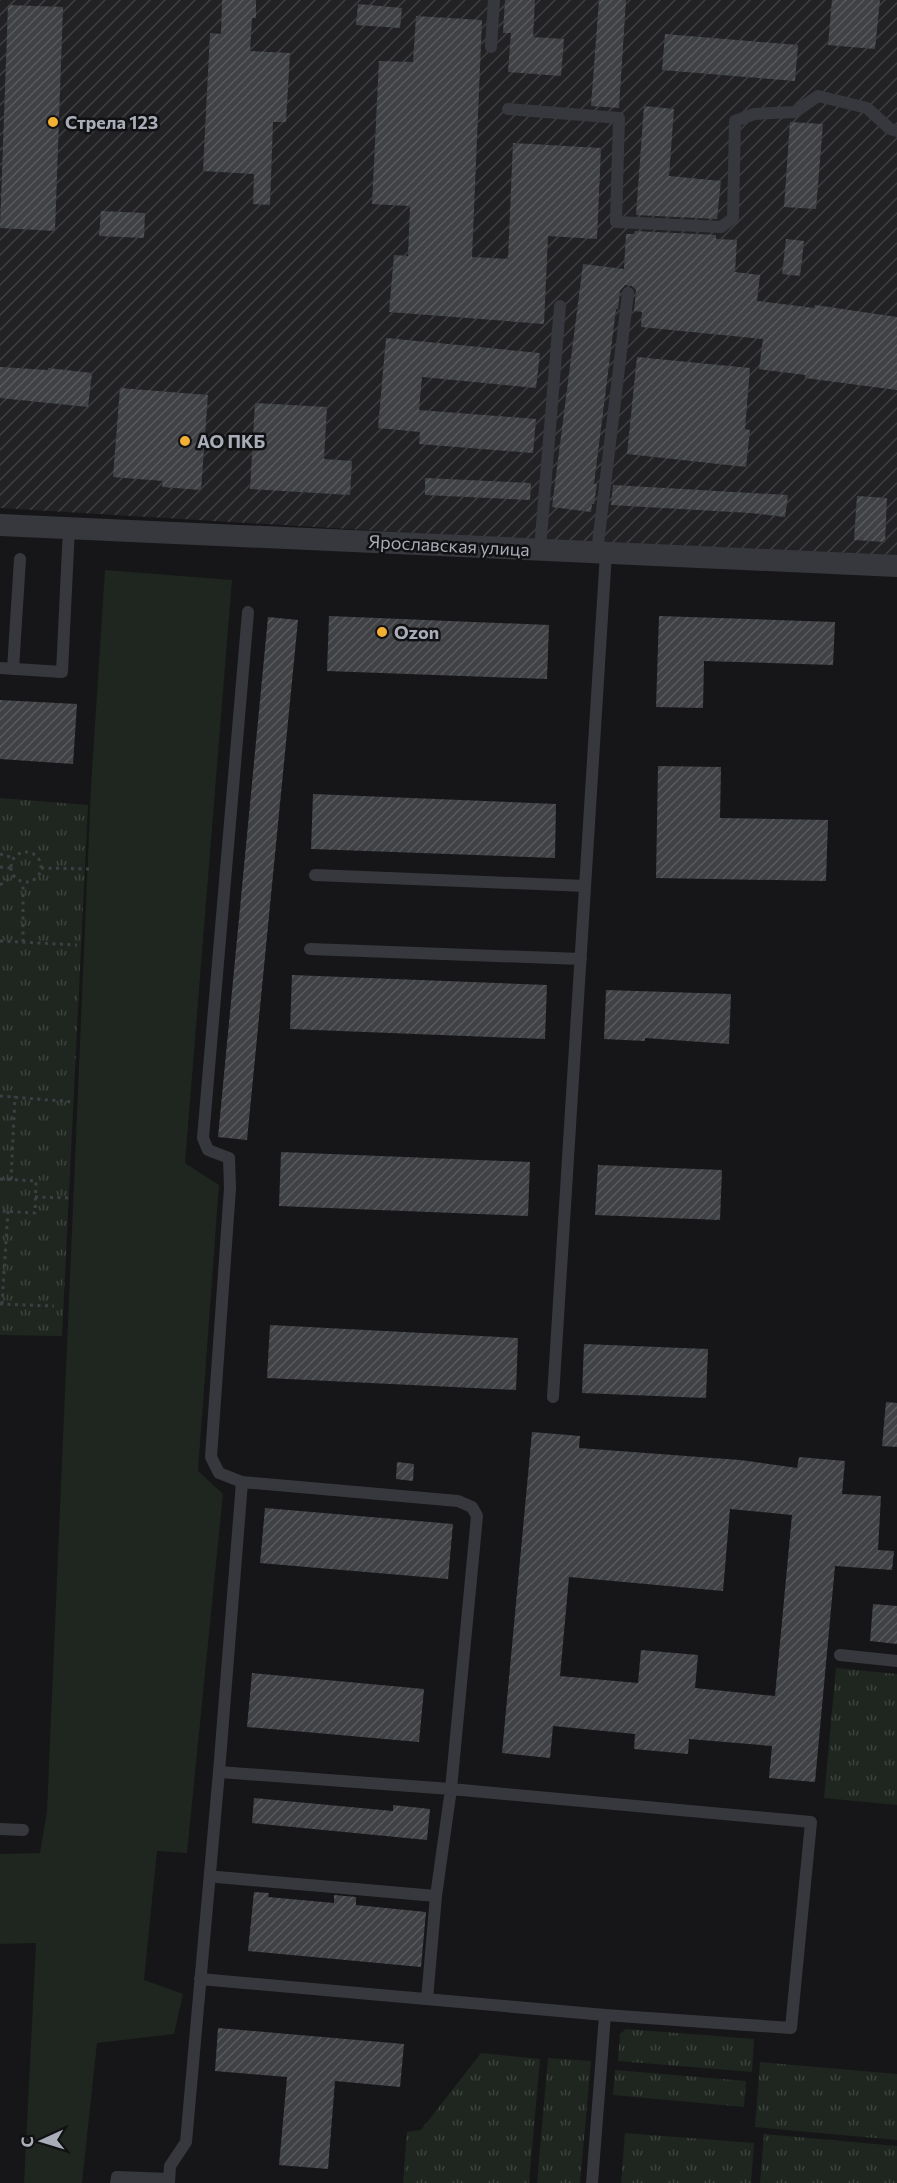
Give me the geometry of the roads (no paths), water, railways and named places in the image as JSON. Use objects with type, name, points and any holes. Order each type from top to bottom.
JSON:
[{"type":"street","name":"Ярославская улица","points":[[0,525],[897,566]]},
{"type":"lane","points":[[491,47],[494,0]]},
{"type":"lane","points":[[508,109],[619,118],[616,222],[721,227],[733,218],[735,121],[754,114],[795,112],[818,96],[867,108],[890,129],[897,130]]},
{"type":"lane","points":[[553,1397],[581,959],[602,552],[628,292]]},
{"type":"lane","points":[[540,549],[560,306]]},
{"type":"lane","points":[[0,668],[62,672],[69,528]]},
{"type":"lane","points":[[13,669],[20,559]]},
{"type":"lane","points":[[248,612],[203,1138],[208,1150],[229,1158],[230,1188],[211,1457],[219,1473],[242,1482],[458,1501],[472,1507],[477,1516],[451,1789],[436,1896],[427,1999]]},
{"type":"lane","points":[[315,875],[585,886]]},
{"type":"lane","points":[[310,949],[581,959]]},
{"type":"lane","points":[[116,2183],[117,2176],[169,2181],[170,2166],[186,2142],[242,1482]]},
{"type":"lane","points":[[840,1655],[897,1661]]},
{"type":"lane","points":[[200,1979],[605,2015],[791,2028],[811,1822],[451,1789],[219,1772]]},
{"type":"lane","points":[[0,1829],[23,1830]]},
{"type":"lane","points":[[217,1877],[436,1896]]},
{"type":"lane","points":[[592,2183],[605,2015]]},
{"type":"place","name":"Стрела 123","points":[[53,122]]},
{"type":"place","name":"АО ПКБ","points":[[185,441]]},
{"type":"place","name":"Ozon","points":[[382,632]]}]
